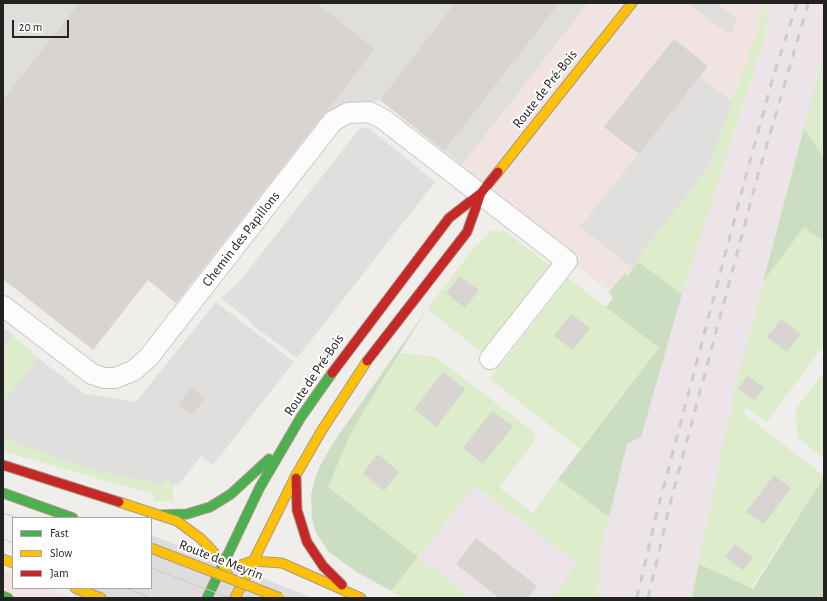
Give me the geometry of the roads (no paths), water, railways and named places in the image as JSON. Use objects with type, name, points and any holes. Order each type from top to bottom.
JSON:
[{"type":"main road","name":"Route de Pré-Bois","points":[[208,595],[243,519],[284,445],[347,351],[449,218],[481,193],[632,3]]},
{"type":"main road","name":"Route de Pré-Bois","points":[[235,598],[252,561],[296,475],[322,430],[365,364],[467,232],[481,193]]},
{"type":"main road","points":[[159,515],[183,514],[210,506],[231,494],[284,445]]},
{"type":"main road","points":[[3,465],[178,522],[200,538],[223,563],[227,573],[231,598]]},
{"type":"main road","points":[[296,475],[297,510],[307,542],[323,566],[350,593]]},
{"type":"main road","points":[[3,493],[70,517]]},
{"type":"main road","name":"Route de Meyrin","points":[[152,548],[280,598]]},
{"type":"main road","points":[[208,595],[218,581],[227,573],[252,561],[282,563],[361,598]]},
{"type":"main road","points":[[78,589],[100,598]]},
{"type":"main road","points":[[3,596],[8,598]]},
{"type":"street","name":"Chemin des Papillons","points":[[3,306],[92,374],[104,378],[115,378],[133,372],[148,358],[328,126],[335,119],[348,113],[363,111],[378,115],[481,193],[567,261],[490,359]]},
{"type":"tram line","points":[[3,513],[15,517]]},
{"type":"tram line","points":[[3,539],[12,543]]},
{"type":"tram line","points":[[152,568],[230,598]]},
{"type":"tram line","points":[[128,589],[151,598]]},
{"type":"railway","points":[[637,598],[657,512],[747,172],[774,74],[797,3]]},
{"type":"railway","points":[[648,598],[671,500],[758,175],[808,4]]}]
